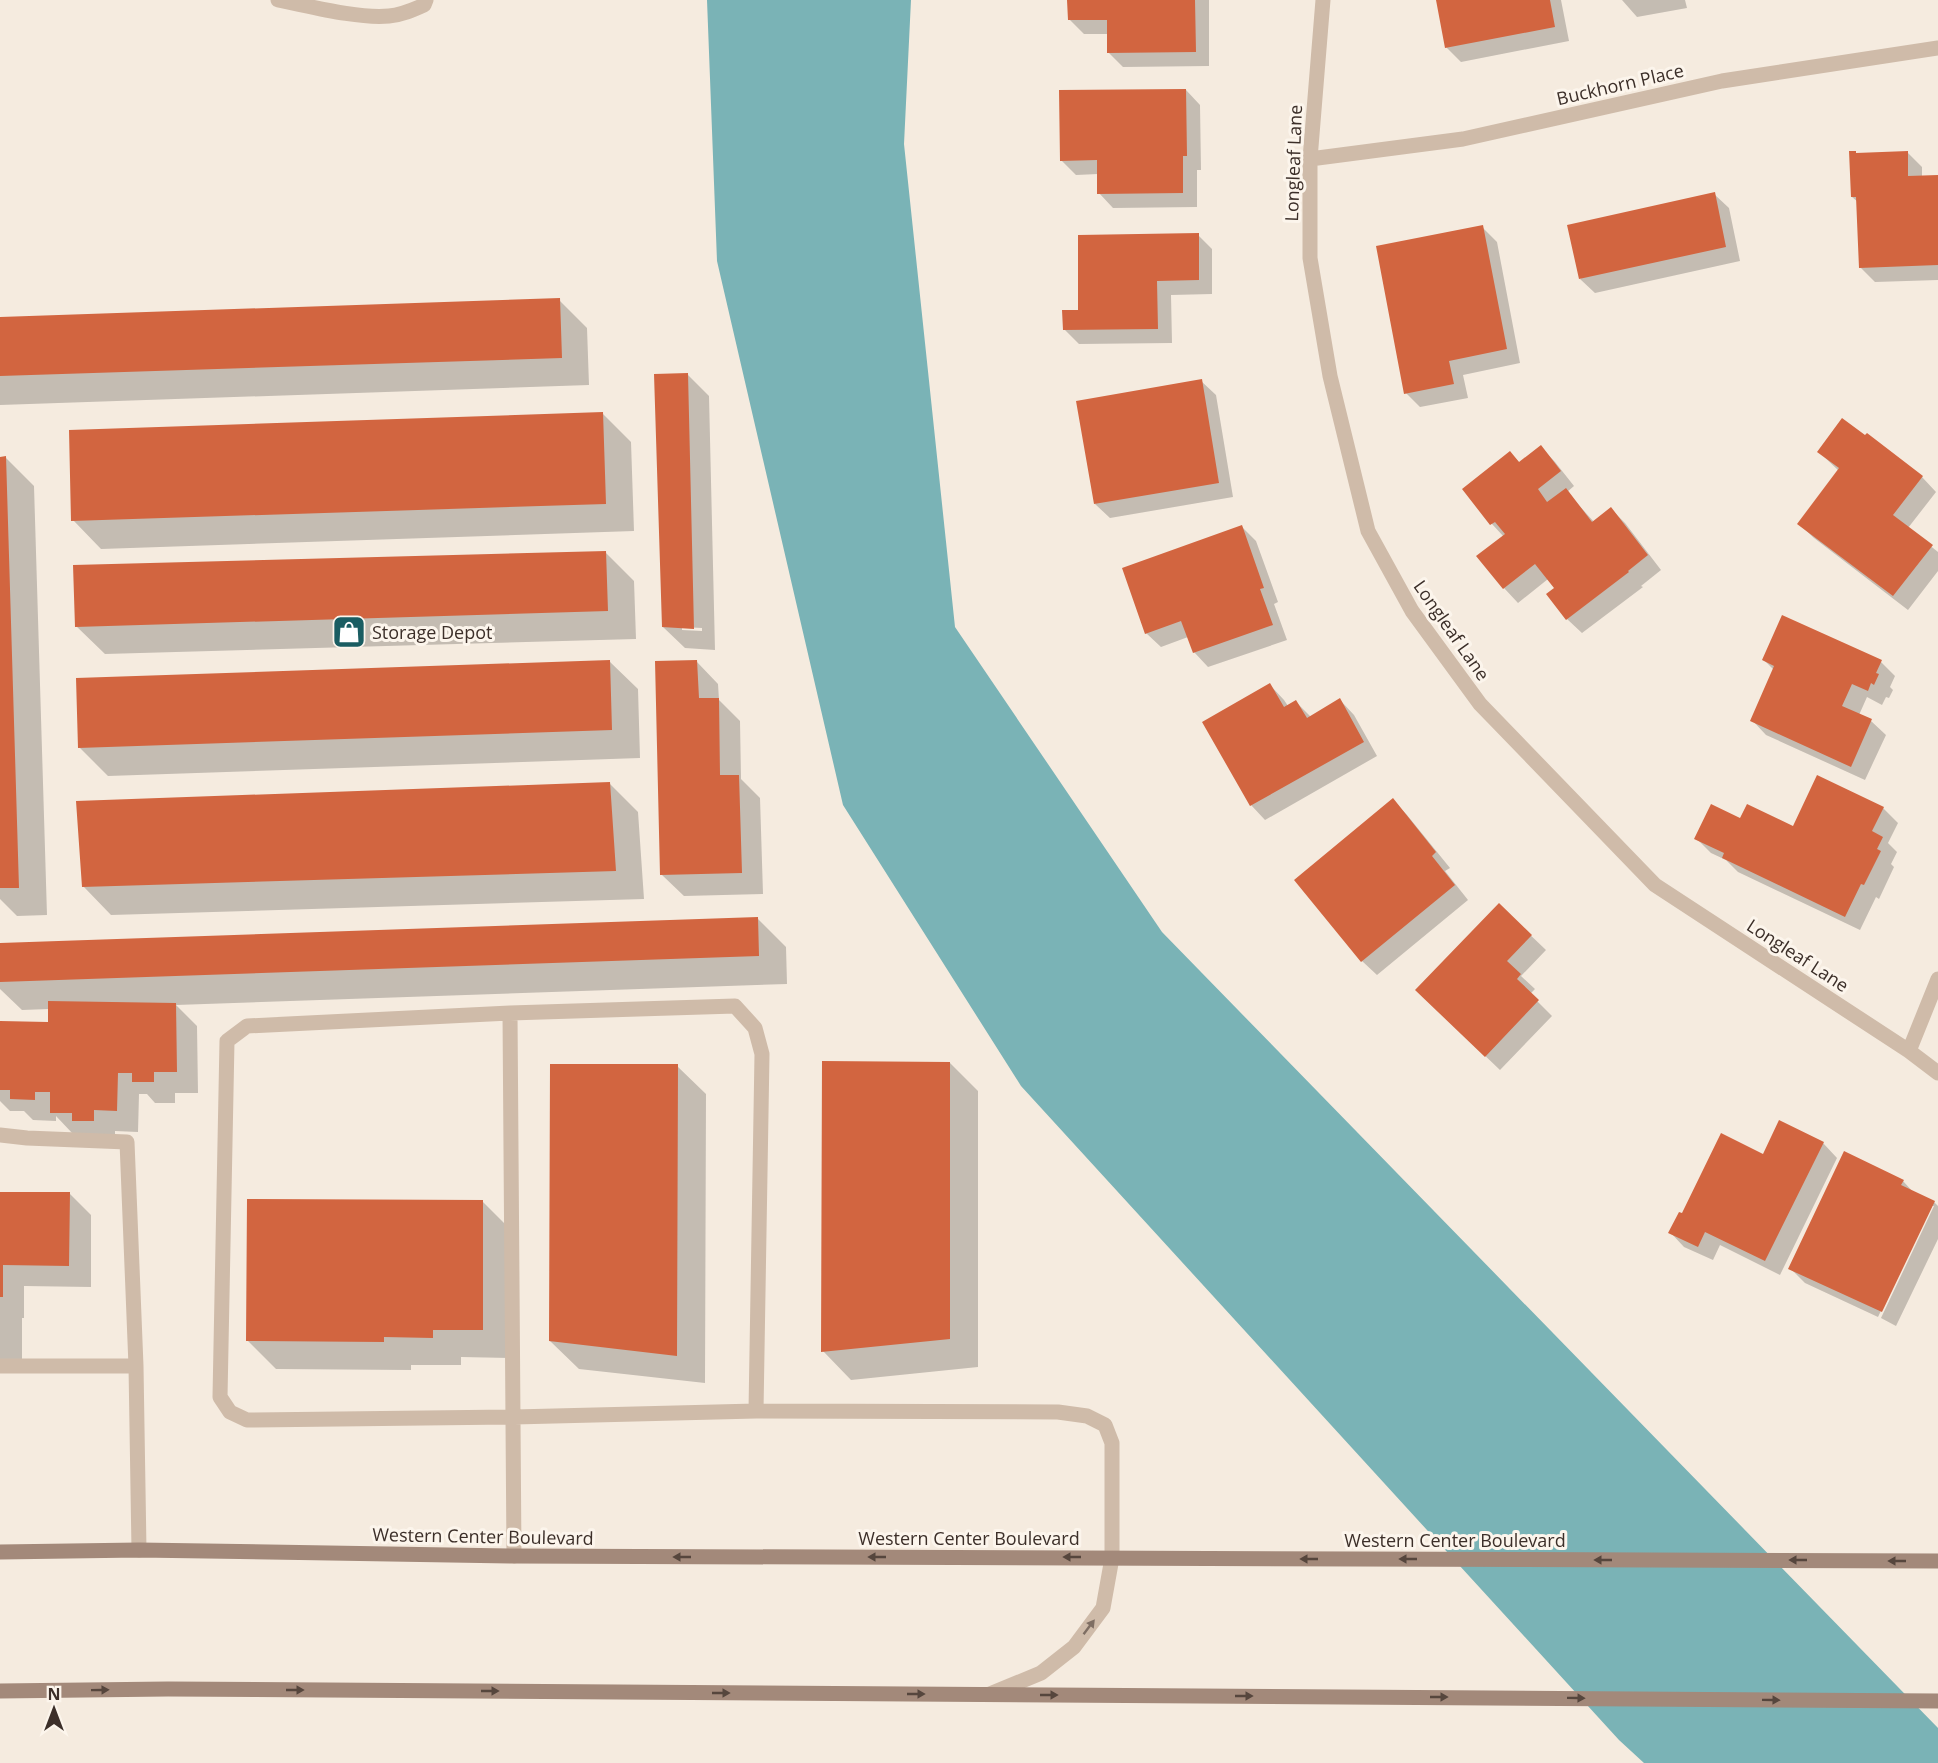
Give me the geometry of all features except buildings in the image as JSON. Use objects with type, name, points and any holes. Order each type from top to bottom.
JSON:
[{"type":"main road","name":"Western Center Boulevard","points":[[0,1552],[139,1550],[514,1556],[1938,1561]]},
{"type":"main road","points":[[0,1691],[180,1689],[1938,1701]]},
{"type":"street","points":[[278,0],[316,3],[360,15],[388,16],[409,12],[424,5],[426,0]]},
{"type":"street","name":"Longleaf Lane","points":[[1323,0],[1310,159],[1310,258],[1330,376],[1368,531],[1412,612],[1480,704],[1655,885],[1909,1051],[1938,1073]]},
{"type":"street","name":"Buckhorn Place","points":[[1310,159],[1462,139],[1722,81],[1938,48]]},
{"type":"street","points":[[1909,1051],[1938,979]]},
{"type":"street","points":[[756,1411],[762,1054],[755,1028],[735,1006],[510,1013],[247,1026],[227,1041],[220,1396],[230,1412],[247,1420],[756,1411],[1058,1412],[1087,1416],[1105,1425],[1112,1443],[1112,1558],[1103,1608],[1074,1647],[1041,1673],[990,1694]]},
{"type":"street","points":[[510,1013],[514,1556]]},
{"type":"street","points":[[0,1135],[127,1142],[136,1366],[139,1550]]},
{"type":"street","points":[[0,1366],[136,1366]]},
{"type":"water","points":[[707,0],[911,0],[904,144],[955,627],[1162,932],[1938,1728],[1938,1763],[1644,1763],[1619,1740],[1021,1086],[843,805],[717,261]]},
{"type":"place","name":"Storage Depot","points":[[349,632]]}]
